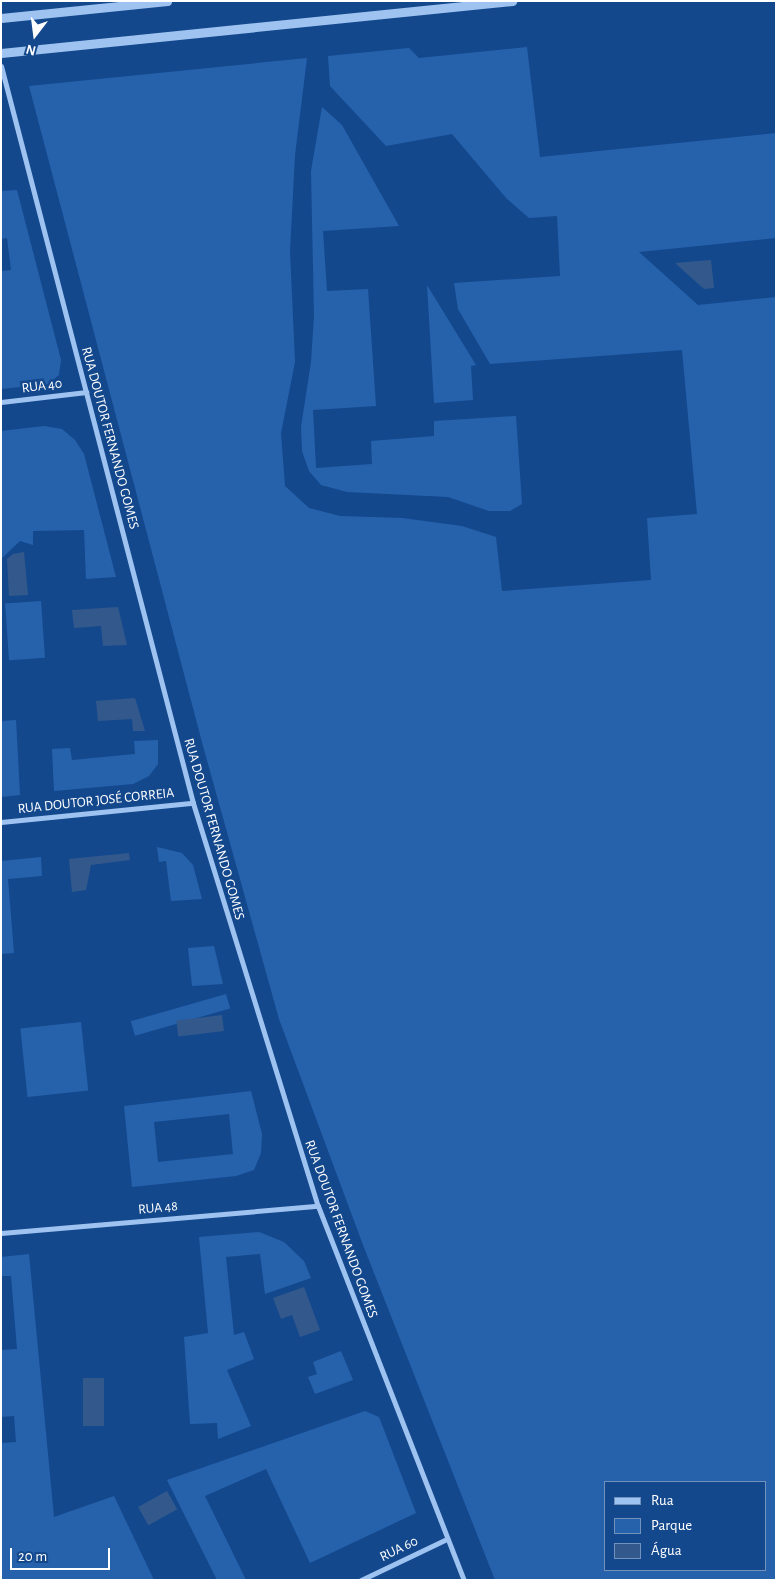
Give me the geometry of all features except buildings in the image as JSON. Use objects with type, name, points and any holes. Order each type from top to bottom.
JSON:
[{"type":"street","points":[[1,18],[167,1]]},
{"type":"street","points":[[1,53],[450,4],[512,1]]},
{"type":"street","name":"RUA DOUTOR FERNANDO GOMES","points":[[1,66],[193,803],[318,1206],[464,1580]]},
{"type":"street","name":"RUA 40","points":[[1,402],[86,392]]},
{"type":"street","name":"RUA DOUTOR JOSÉ CORREIA","points":[[1,822],[193,803]]},
{"type":"street","name":"RUA 48","points":[[1,1233],[318,1206]]},
{"type":"street","name":"RUA 60","points":[[361,1580],[447,1539]]},
{"type":"green space","points":[[527,47],[540,157],[776,133],[776,238],[639,252],[698,305],[776,297],[776,1580],[495,1580],[363,1245],[279,1019],[203,746],[29,86],[307,58],[295,155],[290,251],[295,362],[281,433],[285,486],[309,508],[340,516],[402,518],[462,526],[496,537],[502,591],[651,580],[647,518],[697,514],[682,350],[490,364],[458,309],[454,283],[560,276],[557,216],[529,218],[507,199],[452,134],[386,146],[330,86],[328,56],[409,48],[419,58]]},
{"type":"green space","points":[[322,107],[342,125],[399,226],[323,231],[327,291],[368,289],[376,406],[313,410],[316,468],[372,464],[371,441],[434,436],[434,421],[516,416],[522,504],[510,511],[489,511],[448,497],[347,492],[321,485],[309,471],[302,451],[301,427],[311,362],[314,316],[311,171]]},
{"type":"green space","points":[[17,190],[61,360],[59,375],[48,384],[1,389],[1,271],[11,270],[7,238],[1,239],[1,191]]},
{"type":"green space","points":[[427,285],[476,365],[471,366],[473,400],[434,403]]},
{"type":"green space","points":[[44,426],[62,429],[75,440],[84,454],[116,577],[86,579],[84,530],[33,531],[33,545],[20,541],[1,559],[1,431]]},
{"type":"green space","points":[[41,601],[45,658],[9,660],[5,604]]},
{"type":"green space","points":[[16,720],[20,795],[1,797],[1,721]]},
{"type":"green space","points":[[158,740],[158,764],[149,776],[133,784],[54,791],[52,749],[70,748],[72,760],[135,754],[134,741]]},
{"type":"green space","points":[[157,847],[182,853],[193,865],[202,899],[171,901],[166,861],[159,862]]},
{"type":"green space","points":[[41,857],[42,876],[8,879],[14,953],[1,954],[1,861]]},
{"type":"green space","points":[[214,946],[223,984],[192,986],[188,948]]},
{"type":"green space","points":[[226,994],[230,1008],[135,1036],[131,1021]]},
{"type":"green space","points":[[81,1022],[88,1091],[28,1097],[20,1028]]},
{"type":"green space","points":[[251,1091],[262,1134],[261,1153],[254,1170],[236,1176],[132,1187],[124,1106]],"holes":[[[229,1114],[233,1154],[158,1162],[154,1122]]]},
{"type":"green space","points":[[259,1232],[284,1242],[304,1261],[311,1278],[265,1294],[260,1254],[226,1257],[234,1335],[244,1332],[254,1359],[227,1370],[251,1426],[218,1439],[217,1423],[190,1424],[184,1337],[208,1333],[199,1237]]},
{"type":"green space","points":[[29,1254],[54,1517],[114,1496],[154,1580],[1,1580],[1,1443],[16,1442],[14,1416],[1,1417],[1,1350],[17,1349],[11,1276],[1,1276],[1,1257]]},
{"type":"green space","points":[[341,1351],[353,1380],[315,1394],[308,1377],[317,1374],[313,1362]]},
{"type":"green space","points":[[365,1411],[379,1417],[416,1513],[310,1563],[266,1469],[205,1496],[246,1580],[217,1580],[167,1480]]},
{"type":"water","points":[[711,260],[714,288],[704,289],[675,263]]},
{"type":"water","points":[[24,552],[28,595],[9,596],[7,559],[13,554]]},
{"type":"water","points":[[118,607],[127,645],[103,646],[101,626],[74,628],[72,610]]},
{"type":"water","points":[[135,698],[145,731],[133,731],[132,719],[98,721],[96,701]]},
{"type":"water","points":[[129,853],[130,860],[91,865],[86,890],[72,892],[69,859]]},
{"type":"water","points":[[222,1015],[224,1031],[178,1036],[176,1021]]},
{"type":"water","points":[[304,1287],[320,1330],[300,1337],[292,1315],[281,1319],[273,1298]]},
{"type":"water","points":[[83,1378],[104,1378],[104,1426],[83,1426]]},
{"type":"water","points":[[167,1491],[177,1509],[148,1525],[138,1507]]}]
